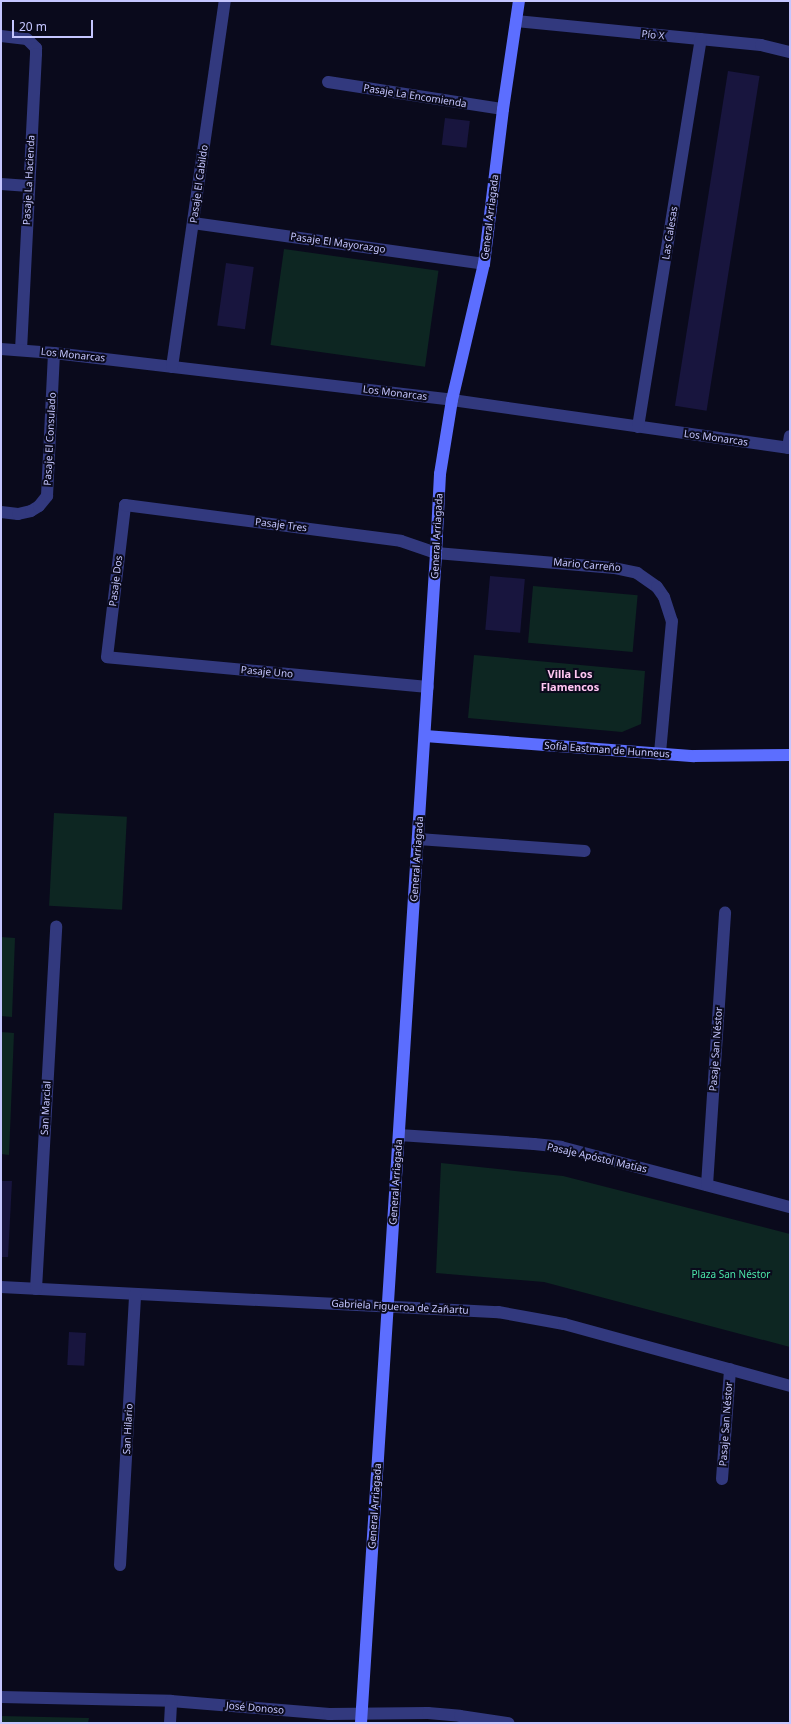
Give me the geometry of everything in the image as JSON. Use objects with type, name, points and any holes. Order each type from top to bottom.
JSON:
[{"type":"street","name":"Pasaje El Cabildo","points":[[172,367],[225,1]]},
{"type":"street","name":"General Arriagada","points":[[362,1719],[425,736],[440,474],[452,400],[484,264],[503,110],[519,1]]},
{"type":"street","name":"Pío X","points":[[516,21],[760,45],[790,52]]},
{"type":"street","name":"Pasaje La Hacienda","points":[[1,36],[27,39],[36,48],[21,350]]},
{"type":"street","name":"Las Calesas","points":[[638,427],[701,39]]},
{"type":"street","name":"Pasaje La Encomienda","points":[[328,82],[503,110]]},
{"type":"street","points":[[1,184],[29,186]]},
{"type":"street","name":"Pasaje El Mayorazgo","points":[[193,222],[484,264]]},
{"type":"street","name":"Los Monarcas","points":[[1,349],[54,353],[452,400],[788,448],[790,436]]},
{"type":"street","name":"Pasaje El Consulado","points":[[1,512],[18,514],[31,512],[39,506],[47,496],[54,353]]},
{"type":"street","name":"Pasaje Tres","points":[[125,505],[401,541],[436,553]]},
{"type":"street","name":"Pasaje Dos","points":[[107,657],[125,505]]},
{"type":"street","name":"Mario Carreño","points":[[436,553],[625,569],[642,576],[657,587],[664,597],[672,621],[660,754]]},
{"type":"street","name":"Pasaje Uno","points":[[107,657],[428,687]]},
{"type":"street","name":"Sofía Eastman de Hunneus","points":[[425,736],[660,754],[721,757],[790,755]]},
{"type":"street","points":[[418,839],[585,851]]},
{"type":"street","name":"Pasaje San Néstor","points":[[707,1185],[725,913]]},
{"type":"street","name":"San Marcial","points":[[36,1289],[56,927]]},
{"type":"street","name":"Pasaje Apóstol Matías","points":[[399,1135],[534,1144],[561,1148],[790,1207]]},
{"type":"street","name":"Gabriela Figueroa de Zañartu","points":[[1,1287],[498,1312],[540,1319],[790,1386]]},
{"type":"street","name":"San Hilario","points":[[120,1565],[135,1294]]},
{"type":"street","name":"Pasaje San Néstor","points":[[722,1479],[730,1370]]},
{"type":"street","name":"José Donoso","points":[[1,1697],[172,1701],[329,1714],[362,1719],[428,1714],[460,1716],[502,1722]]},
{"type":"street","points":[[170,1723],[172,1701]]},
{"type":"green space","points":[[284,249],[438,271],[425,367],[271,345]]},
{"type":"green space","points":[[533,586],[638,595],[633,652],[528,643]]},
{"type":"green space","points":[[474,655],[645,671],[641,724],[622,732],[468,718]]},
{"type":"green space","points":[[54,813],[127,817],[122,910],[49,906]]},
{"type":"green space","points":[[1,937],[15,938],[12,1017],[1,1016]]},
{"type":"green space","points":[[1,1032],[14,1033],[9,1155],[1,1154]]},
{"type":"green space","name":"Plaza San Néstor","points":[[441,1163],[563,1176],[790,1234],[790,1347],[544,1282],[436,1273]]},
{"type":"green space","points":[[1,1716],[89,1718],[88,1723],[1,1723]]},
{"type":"building","points":[[728,71],[760,76],[707,411],[675,406]]},
{"type":"building","points":[[445,118],[470,121],[467,148],[442,145]]},
{"type":"building","points":[[226,263],[254,267],[245,329],[217,325]]},
{"type":"building","points":[[490,576],[525,579],[520,633],[485,630]]},
{"type":"building","points":[[1,1181],[12,1181],[8,1257],[1,1257]]},
{"type":"building","points":[[69,1332],[86,1333],[84,1366],[67,1365]]},
{"type":"district","name":"Villa Los Flamencos","points":[[570,681]]}]
